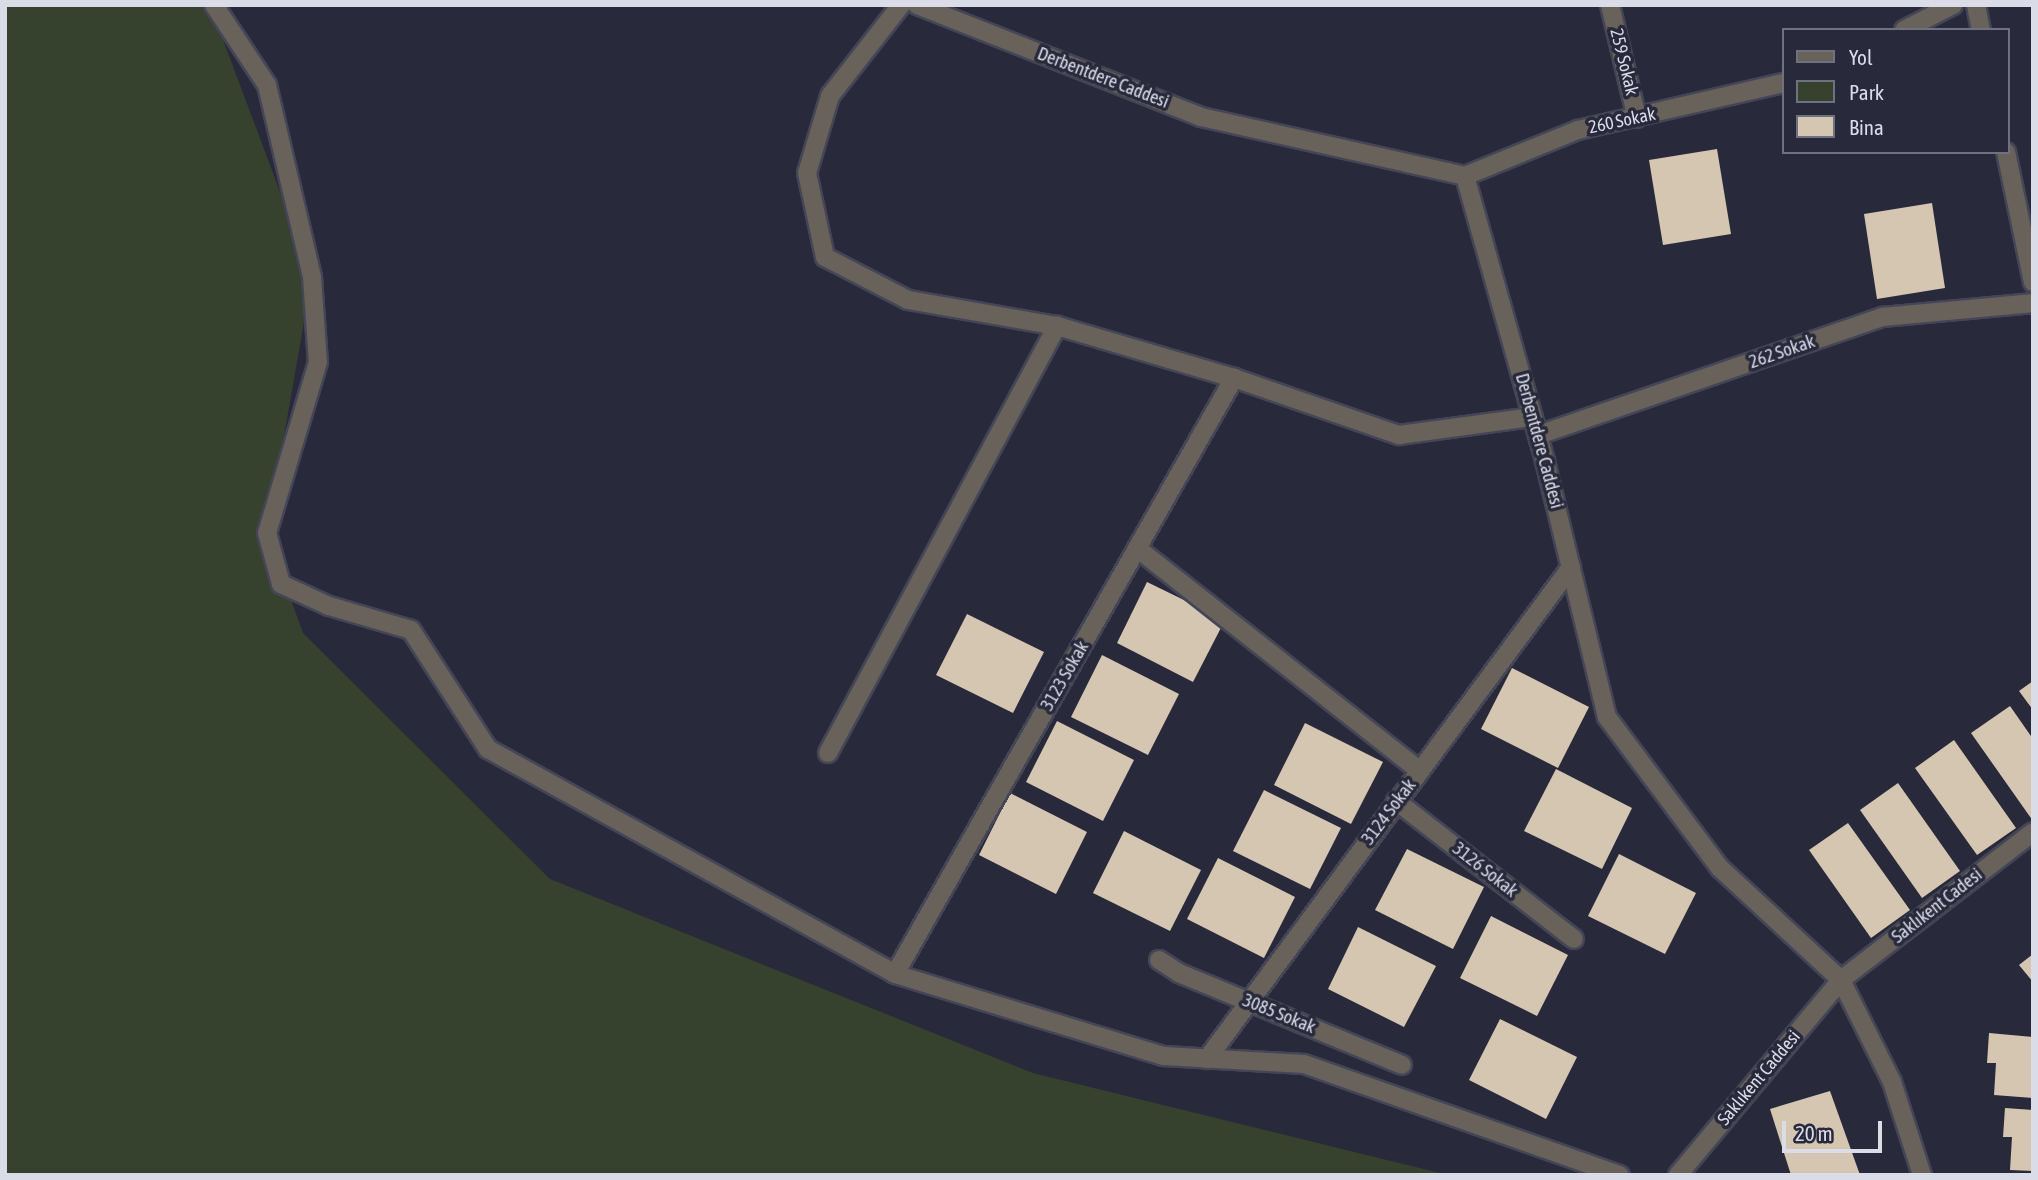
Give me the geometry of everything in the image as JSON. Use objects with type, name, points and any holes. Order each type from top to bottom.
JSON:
[{"type":"street","points":[[214,5],[267,85],[312,277],[318,362],[267,533],[281,584],[329,606],[411,629],[488,749],[685,854],[895,974],[1164,1056],[1304,1064],[1620,1175]]},
{"type":"street","points":[[901,5],[830,96],[807,173],[825,257],[908,300],[1057,326],[1234,378],[1399,435],[1533,416]]},
{"type":"street","name":"Derbentdere Caddesi","points":[[917,5],[1201,117],[1465,176],[1538,435],[1606,718],[1720,868],[1841,980],[1892,1082],[1922,1175]]},
{"type":"street","name":"259 Sokak","points":[[1610,5],[1637,118]]},
{"type":"street","points":[[1908,28],[1953,5]]},
{"type":"street","points":[[1976,5],[1981,28]]},
{"type":"street","name":"260 Sokak","points":[[1465,176],[1578,130],[1783,83]]},
{"type":"street","points":[[2006,154],[2033,282]]},
{"type":"street","name":"262 Sokak","points":[[1538,435],[1883,317],[2033,303]]},
{"type":"street","points":[[828,752],[1057,326]]},
{"type":"street","name":"3123 Sokak","points":[[895,974],[1234,378]]},
{"type":"street","points":[[1138,549],[1420,771]]},
{"type":"street","name":"3124 Sokak","points":[[1207,1059],[1571,567]]},
{"type":"street","name":"3126 Sokak","points":[[1396,801],[1574,939]]},
{"type":"street","name":"Saklıkent Cadesi","points":[[1841,980],[2033,832]]},
{"type":"street","name":"3085 Sokak","points":[[1159,960],[1249,1002],[1402,1065]]},
{"type":"street","name":"Saklıkent Caddesi","points":[[1678,1175],[1841,980]]},
{"type":"green space","points":[[5,5],[210,5],[312,277],[267,533],[303,633],[550,879],[1033,1073],[1448,1175],[5,1175]]},
{"type":"building","points":[[1717,149],[1731,234],[1663,245],[1649,160]]},
{"type":"building","points":[[1932,203],[1945,288],[1877,299],[1864,214]]},
{"type":"building","points":[[1147,582],[1225,620],[1193,682],[1117,643]]},
{"type":"building","points":[[967,614],[1044,652],[1013,713],[936,675]]},
{"type":"building","points":[[1102,655],[1179,694],[1148,755],[1071,717]]},
{"type":"building","points":[[1512,668],[1589,707],[1558,768],[1481,729]]},
{"type":"building","points":[[2033,681],[2033,710],[2019,691]]},
{"type":"building","points":[[2010,706],[2033,739],[2033,821],[1971,733]]},
{"type":"building","points":[[1057,721],[1134,760],[1103,821],[1026,782]]},
{"type":"building","points":[[1305,723],[1383,762],[1351,824],[1274,785]]},
{"type":"building","points":[[1954,740],[2016,828],[1977,855],[1915,768]]},
{"type":"building","points":[[1556,769],[1632,808],[1602,869],[1524,831]]},
{"type":"building","points":[[1898,783],[1960,871],[1922,898],[1860,810]]},
{"type":"building","points":[[1264,790],[1341,828],[1310,889],[1233,851]]},
{"type":"building","points":[[1010,793],[1087,832],[1056,894],[979,855]]},
{"type":"building","points":[[1848,823],[1910,910],[1871,938],[1809,850]]},
{"type":"building","points":[[1124,831],[1201,870],[1170,931],[1093,893]]},
{"type":"building","points":[[1407,849],[1484,887],[1453,949],[1375,910]]},
{"type":"building","points":[[1619,854],[1696,893],[1665,954],[1588,916]]},
{"type":"building","points":[[1218,858],[1295,897],[1264,958],[1187,919]]},
{"type":"building","points":[[1491,916],[1568,955],[1537,1016],[1460,978]]},
{"type":"building","points":[[1358,927],[1436,966],[1404,1027],[1328,989]]},
{"type":"building","points":[[2033,954],[2033,982],[2019,965]]},
{"type":"building","points":[[1500,1019],[1577,1057],[1546,1119],[1469,1080]]},
{"type":"building","points":[[1989,1033],[2033,1037],[2033,1098],[1994,1095],[1996,1063],[1987,1063]]},
{"type":"building","points":[[1830,1091],[1860,1175],[1791,1175],[1770,1109]]},
{"type":"building","points":[[2005,1108],[2033,1110],[2033,1171],[2010,1170],[2012,1137],[2003,1137]]}]
